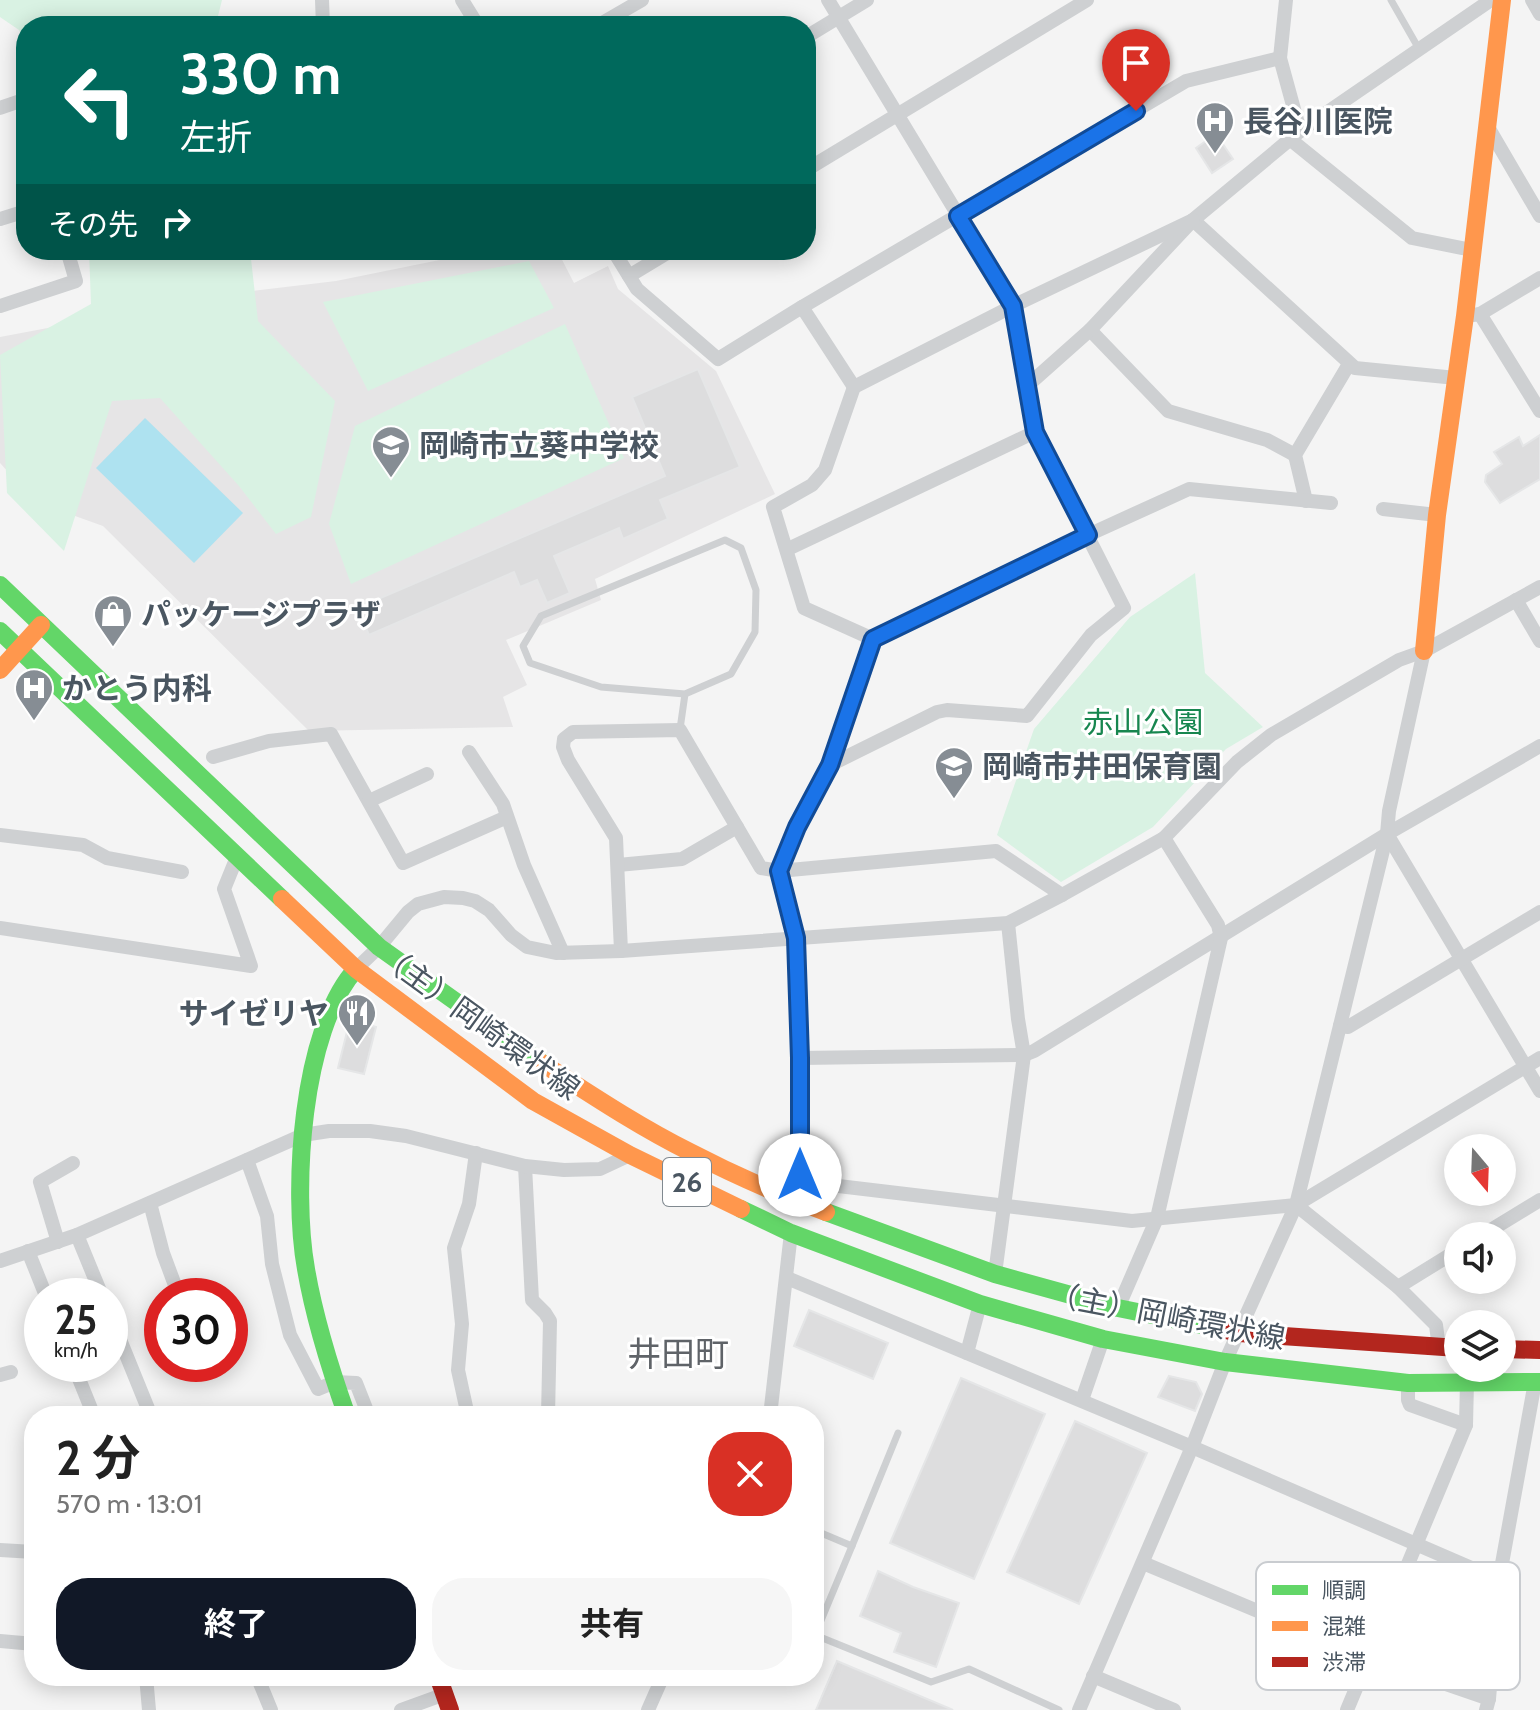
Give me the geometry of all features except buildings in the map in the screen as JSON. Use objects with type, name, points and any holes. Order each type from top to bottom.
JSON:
[{"type":"main road","points":[[1424,651],[1437,515],[1456,378],[1473,315],[1472,250],[1502,0]]},
{"type":"main road","name":"（主）岡崎環状線","points":[[0,585],[379,947],[532,1057],[611,1108],[689,1152],[791,1199],[888,1236],[995,1274],[1118,1308],[1239,1333],[1444,1348]]},
{"type":"main road","points":[[0,670],[41,625]]},
{"type":"main road","name":"（主）岡崎環状線","points":[[0,631],[356,969],[533,1101],[630,1155],[791,1233],[980,1304],[1103,1339],[1225,1362],[1408,1383],[1467,1382]]},
{"type":"main road","points":[[343,1406],[305,1265],[303,1135],[316,1050],[341,985],[356,969]]},
{"type":"main road","points":[[1516,1349],[1540,1350]]},
{"type":"main road","name":"（主）岡崎環状線","points":[[1516,1382],[1538,1382]]},
{"type":"street","points":[[614,16],[642,0]]},
{"type":"street","points":[[828,0],[1013,306],[1035,432],[1124,608],[1091,635],[1027,716],[947,710],[937,712],[830,765]]},
{"type":"street","points":[[816,31],[867,0]]},
{"type":"street","points":[[816,164],[1087,0]]},
{"type":"street","points":[[1286,0],[1280,58],[1295,135],[1412,238],[1472,250]]},
{"type":"street","points":[[1027,386],[1090,330],[1193,220],[1295,135],[1491,0]]},
{"type":"street","points":[[1532,0],[1540,14]]},
{"type":"street","points":[[619,260],[637,289],[718,359],[1186,81],[1280,58]]},
{"type":"street","points":[[1488,127],[1540,216]]},
{"type":"street","points":[[873,639],[804,608],[773,507],[812,485],[825,470],[854,387],[1193,220]]},
{"type":"street","points":[[1193,220],[1355,368],[1456,378]]},
{"type":"street","points":[[0,306],[76,281],[70,260]]},
{"type":"street","points":[[629,276],[655,260]]},
{"type":"street","points":[[1540,278],[1473,315],[1540,411]]},
{"type":"street","points":[[802,307],[854,387]]},
{"type":"street","points":[[1090,330],[1168,411],[1267,440],[1295,455]]},
{"type":"street","points":[[1306,501],[1295,455],[1349,364]]},
{"type":"street","points":[[788,549],[1035,432]]},
{"type":"street","points":[[791,1199],[800,1175],[796,938],[779,871],[797,827],[830,765],[873,639],[1189,489],[1331,503]]},
{"type":"street","points":[[1383,509],[1437,515]]},
{"type":"street","points":[[356,969],[418,904],[444,897],[475,901],[489,910],[511,935],[527,947],[556,953],[1008,923],[1164,838],[1237,762],[1271,735],[1399,660],[1424,651],[1540,587]]},
{"type":"street","points":[[1516,600],[1540,641]]},
{"type":"street","points":[[1079,1710],[1192,1447],[1225,1362],[1296,1205],[1387,834],[1389,811],[1424,651]]},
{"type":"street","points":[[621,951],[616,838],[568,760],[563,747],[564,739],[573,732],[680,730],[761,868],[779,871],[996,851],[1062,895]]},
{"type":"street","points":[[213,757],[269,741],[331,734],[403,863],[507,817]]},
{"type":"street","points":[[800,1058],[1024,1055],[1034,1051],[1387,834],[1540,746]]},
{"type":"street","points":[[469,752],[503,804],[524,865],[563,953]]},
{"type":"street","points":[[369,801],[427,774]]},
{"type":"street","points":[[618,865],[682,859],[737,827]]},
{"type":"street","points":[[1387,834],[1540,1091]]},
{"type":"street","points":[[0,835],[83,845],[107,858],[182,872]]},
{"type":"street","points":[[1118,1308],[1157,1218],[1221,938],[1218,925],[1164,838]]},
{"type":"street","points":[[0,928],[251,966],[224,889],[237,857]]},
{"type":"street","points":[[1340,1026],[1348,1027],[1540,912]]},
{"type":"street","points":[[995,1274],[1024,1055],[1008,923]]},
{"type":"street","points":[[800,1175],[830,1185],[1132,1221],[1296,1205],[1540,1058]]},
{"type":"street","points":[[0,1261],[77,1235],[303,1135],[329,1131],[370,1131],[406,1136],[525,1166],[564,1170],[600,1169],[630,1155]]},
{"type":"street","points":[[466,1406],[458,1370],[462,1324],[454,1248],[469,1204],[476,1153]]},
{"type":"street","points":[[247,1160],[267,1216],[272,1264],[290,1335],[318,1389],[335,1382],[356,1383],[365,1406]]},
{"type":"street","points":[[58,1242],[40,1182],[73,1163]]},
{"type":"street","points":[[525,1166],[532,1300],[550,1321],[548,1406]]},
{"type":"street","points":[[1504,1222],[1540,1200]]},
{"type":"street","points":[[150,1203],[172,1278]]},
{"type":"street","points":[[1296,1205],[1398,1287],[1436,1325],[1444,1340]]},
{"type":"street","points":[[771,1406],[791,1233]]},
{"type":"street","points":[[77,1235],[95,1278]]},
{"type":"street","points":[[28,1251],[39,1278]]},
{"type":"street","points":[[1398,1287],[1444,1259]]},
{"type":"street","points":[[787,1278],[1082,1400],[1457,1562]]},
{"type":"street","points":[[967,1353],[980,1304]]},
{"type":"street","points":[[1082,1400],[1103,1339]]},
{"type":"street","points":[[128,1359],[147,1406]]},
{"type":"street","points":[[80,1382],[90,1406]]},
{"type":"street","points":[[1408,1562],[1466,1425],[1467,1382]]},
{"type":"street","points":[[1503,1562],[1538,1382]]},
{"type":"street","points":[[1408,1383],[1410,1405],[1466,1425]]},
{"type":"street","points":[[0,1550],[24,1551]]},
{"type":"street","points":[[1143,1563],[1256,1610]]},
{"type":"street","points":[[0,1641],[24,1643]]},
{"type":"street","points":[[1093,1676],[1174,1710]]},
{"type":"street","points":[[147,1686],[149,1710]]},
{"type":"street","points":[[261,1686],[271,1710]]},
{"type":"street","points":[[648,1710],[659,1686]]},
{"type":"street","points":[[1347,1710],[1356,1690]]},
{"type":"street","points":[[1451,1690],[1487,1704]]},
{"type":"street","points":[[401,1710],[444,1693]]},
{"type":"lane","points":[[1391,0],[1419,49]]},
{"type":"lane","points":[[725,540],[741,548],[756,590],[755,632],[731,674],[685,694],[601,687],[530,663],[523,646],[541,616],[725,540]]},
{"type":"lane","points":[[680,730],[685,694]]},
{"type":"lane","points":[[824,1613],[898,1433]]},
{"type":"lane","points":[[824,1534],[852,1546]]},
{"type":"lane","points":[[824,1639],[931,1682],[969,1669],[1059,1710]]},
{"type":"shaded area","name":"岡崎市立葵中学校","points":[[440,260],[562,260],[574,283],[608,266],[618,289],[716,371],[775,494],[595,579],[601,600],[506,640],[527,685],[503,697],[513,727],[309,731],[103,526],[36,502],[0,463],[0,337],[228,294],[336,281]]},
{"type":"green space","points":[[0,0],[222,0],[218,16],[16,16],[16,28],[0,17]]},
{"type":"green space","points":[[89,260],[251,260],[258,321],[335,401],[311,517],[276,534],[239,486],[160,398],[112,401],[64,551],[7,493],[0,355],[91,304]]},
{"type":"green space","points":[[529,261],[554,308],[368,391],[323,302]]},
{"type":"green space","points":[[565,324],[624,458],[351,584],[329,524],[355,426]]},
{"type":"green space","name":"赤山公園","points":[[1195,573],[1205,673],[1263,727],[1226,749],[1153,827],[1061,882],[997,835],[1034,729],[1130,617]]},
{"type":"water","points":[[145,418],[243,513],[194,563],[96,468]]},
{"type":"traffic: fast","points":[[0,585],[379,947],[542,1063]]},
{"type":"traffic: fast","points":[[0,631],[282,899]]},
{"type":"traffic: fast","points":[[344,1406],[309,1287],[302,1236],[301,1156],[312,1070],[323,1031],[337,996],[356,969]]},
{"type":"traffic: fast","points":[[741,1209],[791,1233],[980,1304],[1103,1339],[1225,1362],[1408,1383],[1540,1382]]},
{"type":"traffic: fast","points":[[826,1212],[995,1274],[1118,1308],[1226,1330]]},
{"type":"traffic: slow","points":[[1424,651],[1437,515],[1465,316],[1502,0]]},
{"type":"traffic: slow","points":[[0,670],[41,625]]},
{"type":"traffic: slow","points":[[282,899],[356,969],[533,1101],[630,1155],[741,1209]]},
{"type":"traffic: slow","points":[[542,1063],[671,1142],[740,1177],[826,1212]]},
{"type":"traffic: jam","points":[[1226,1330],[1444,1347]]},
{"type":"traffic: jam","points":[[1516,1349],[1540,1350]]},
{"type":"traffic: jam","points":[[442,1686],[450,1710]]},
{"type":"place","name":"長谷川医院","points":[[1215,155]]},
{"type":"place","name":"岡崎市立葵中学校","points":[[391,479]]},
{"type":"place","name":"パッケージプラザ","points":[[113,648]]},
{"type":"place","name":"かとう内科","points":[[34,722]]},
{"type":"place","name":"岡崎市井田保育園","points":[[954,800]]},
{"type":"place","name":"サイゼリヤ","points":[[357,1047]]},
{"type":"district","name":"井田町","points":[[678,1354]]},
{"type":"route","points":[[800,1175],[796,938],[779,871],[797,827],[830,765],[873,639],[1088,535],[1035,432],[1013,306],[958,216],[1136,111]]}]
